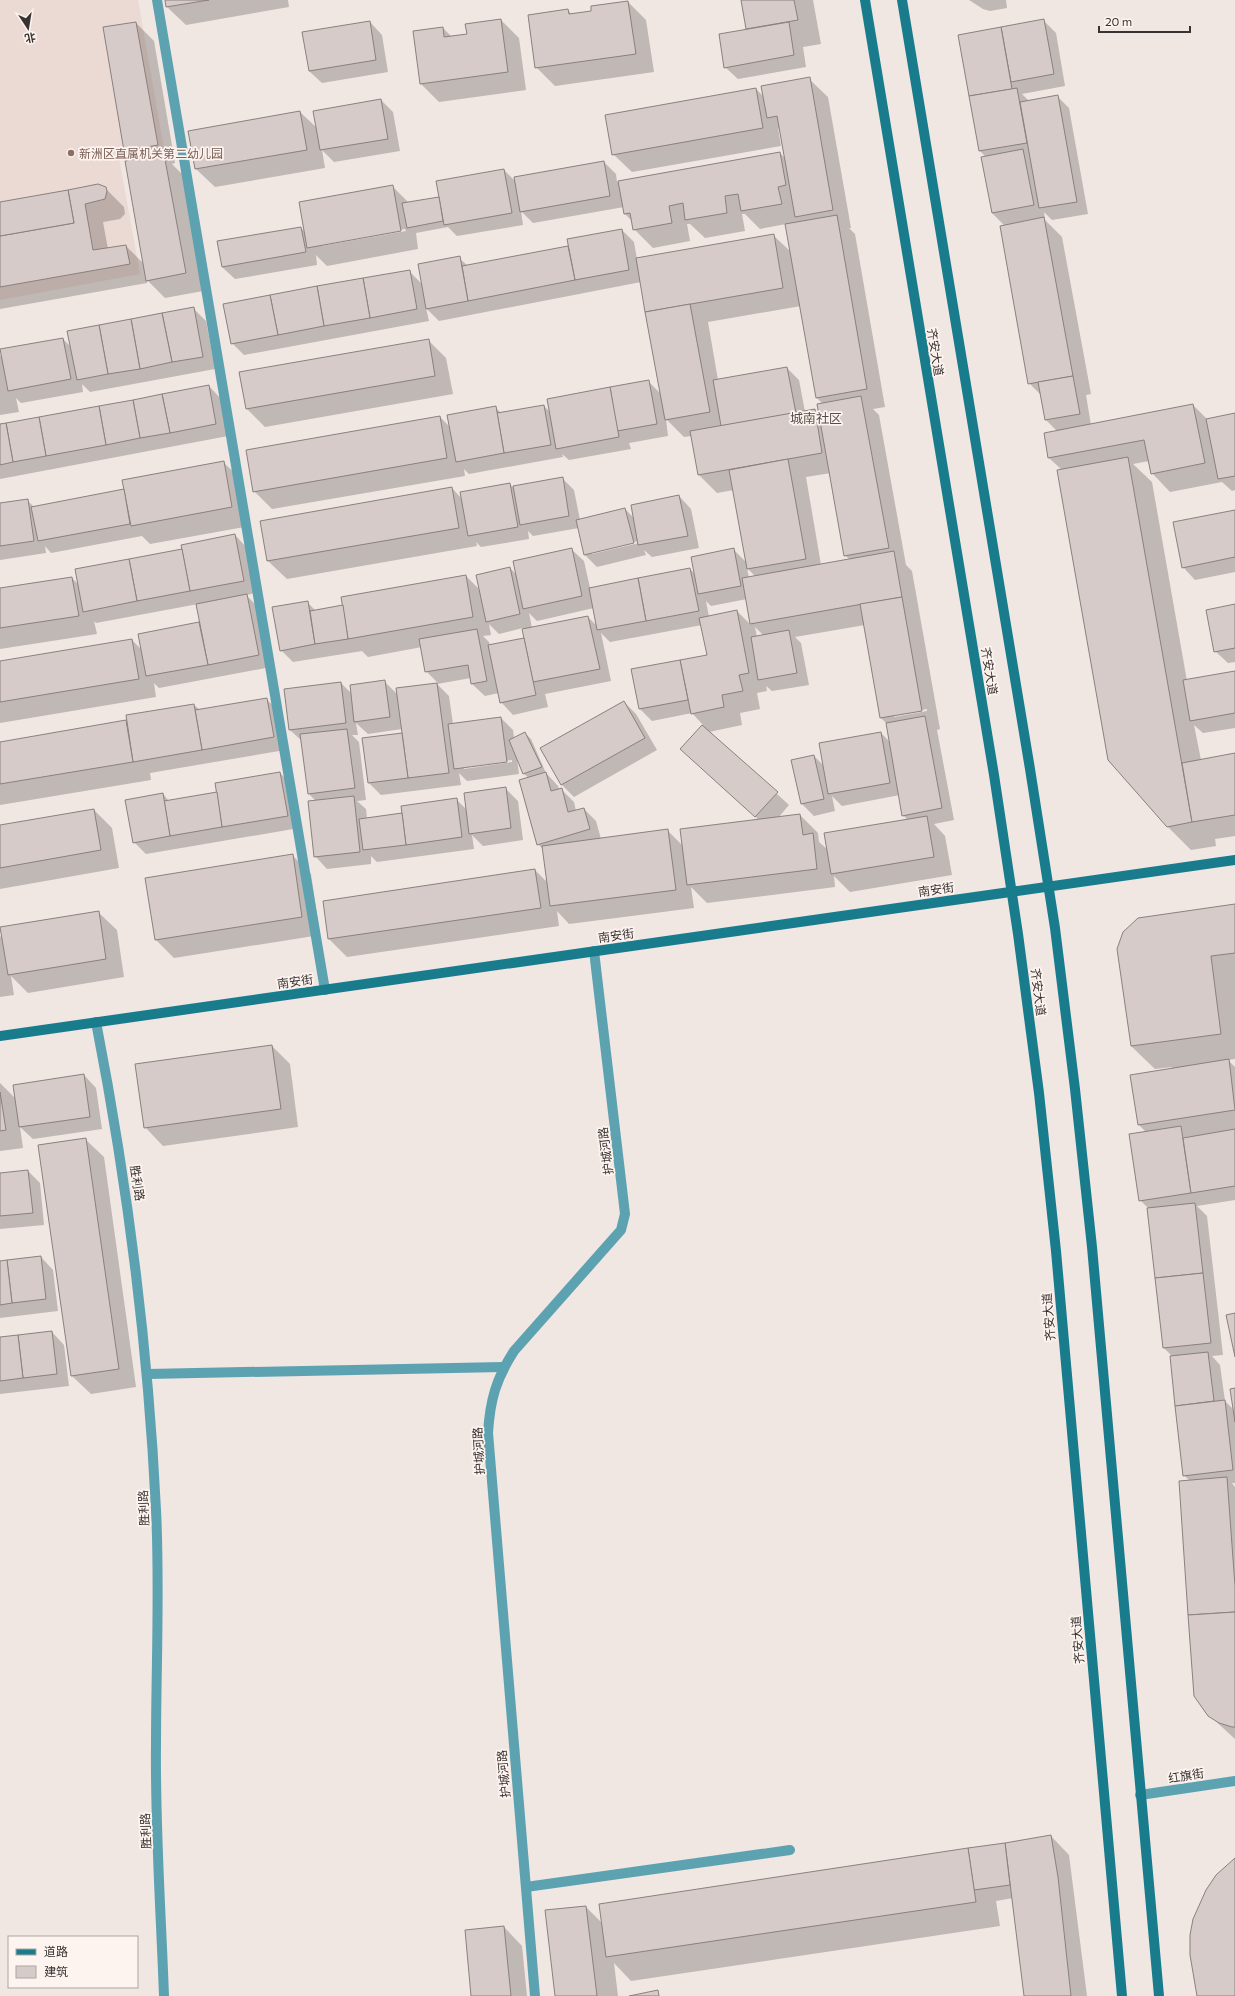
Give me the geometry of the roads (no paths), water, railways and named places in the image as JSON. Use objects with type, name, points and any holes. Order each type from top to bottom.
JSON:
[{"type":"main road","name":"齐安大道","points":[[865,0],[1012,892],[1039,1093],[1056,1251],[1122,1996]]},
{"type":"main road","name":"齐安大道","points":[[902,0],[1030,769],[1048,886],[1075,1089],[1092,1248],[1159,1996]]},
{"type":"main road","name":"南安街","points":[[0,1036],[1235,860]]},
{"type":"street","points":[[157,0],[325,990]]},
{"type":"street","name":"护城河路","points":[[534,1996],[488,1433],[490,1408],[495,1385],[503,1367],[514,1351],[621,1230],[625,1214],[594,951]]},
{"type":"street","name":"胜利路","points":[[96,1022],[114,1115],[129,1208],[148,1374],[157,1512],[158,1629],[156,1746],[164,1996]]},
{"type":"street","points":[[148,1374],[503,1367]]},
{"type":"street","name":"红旗街","points":[[1140,1795],[1235,1781]]},
{"type":"street","points":[[526,1887],[790,1850]]},
{"type":"place","name":"新洲区直属机关第二幼儿园","points":[[71,153]]},
{"type":"district","name":"城南社区","points":[[816,418]]}]
